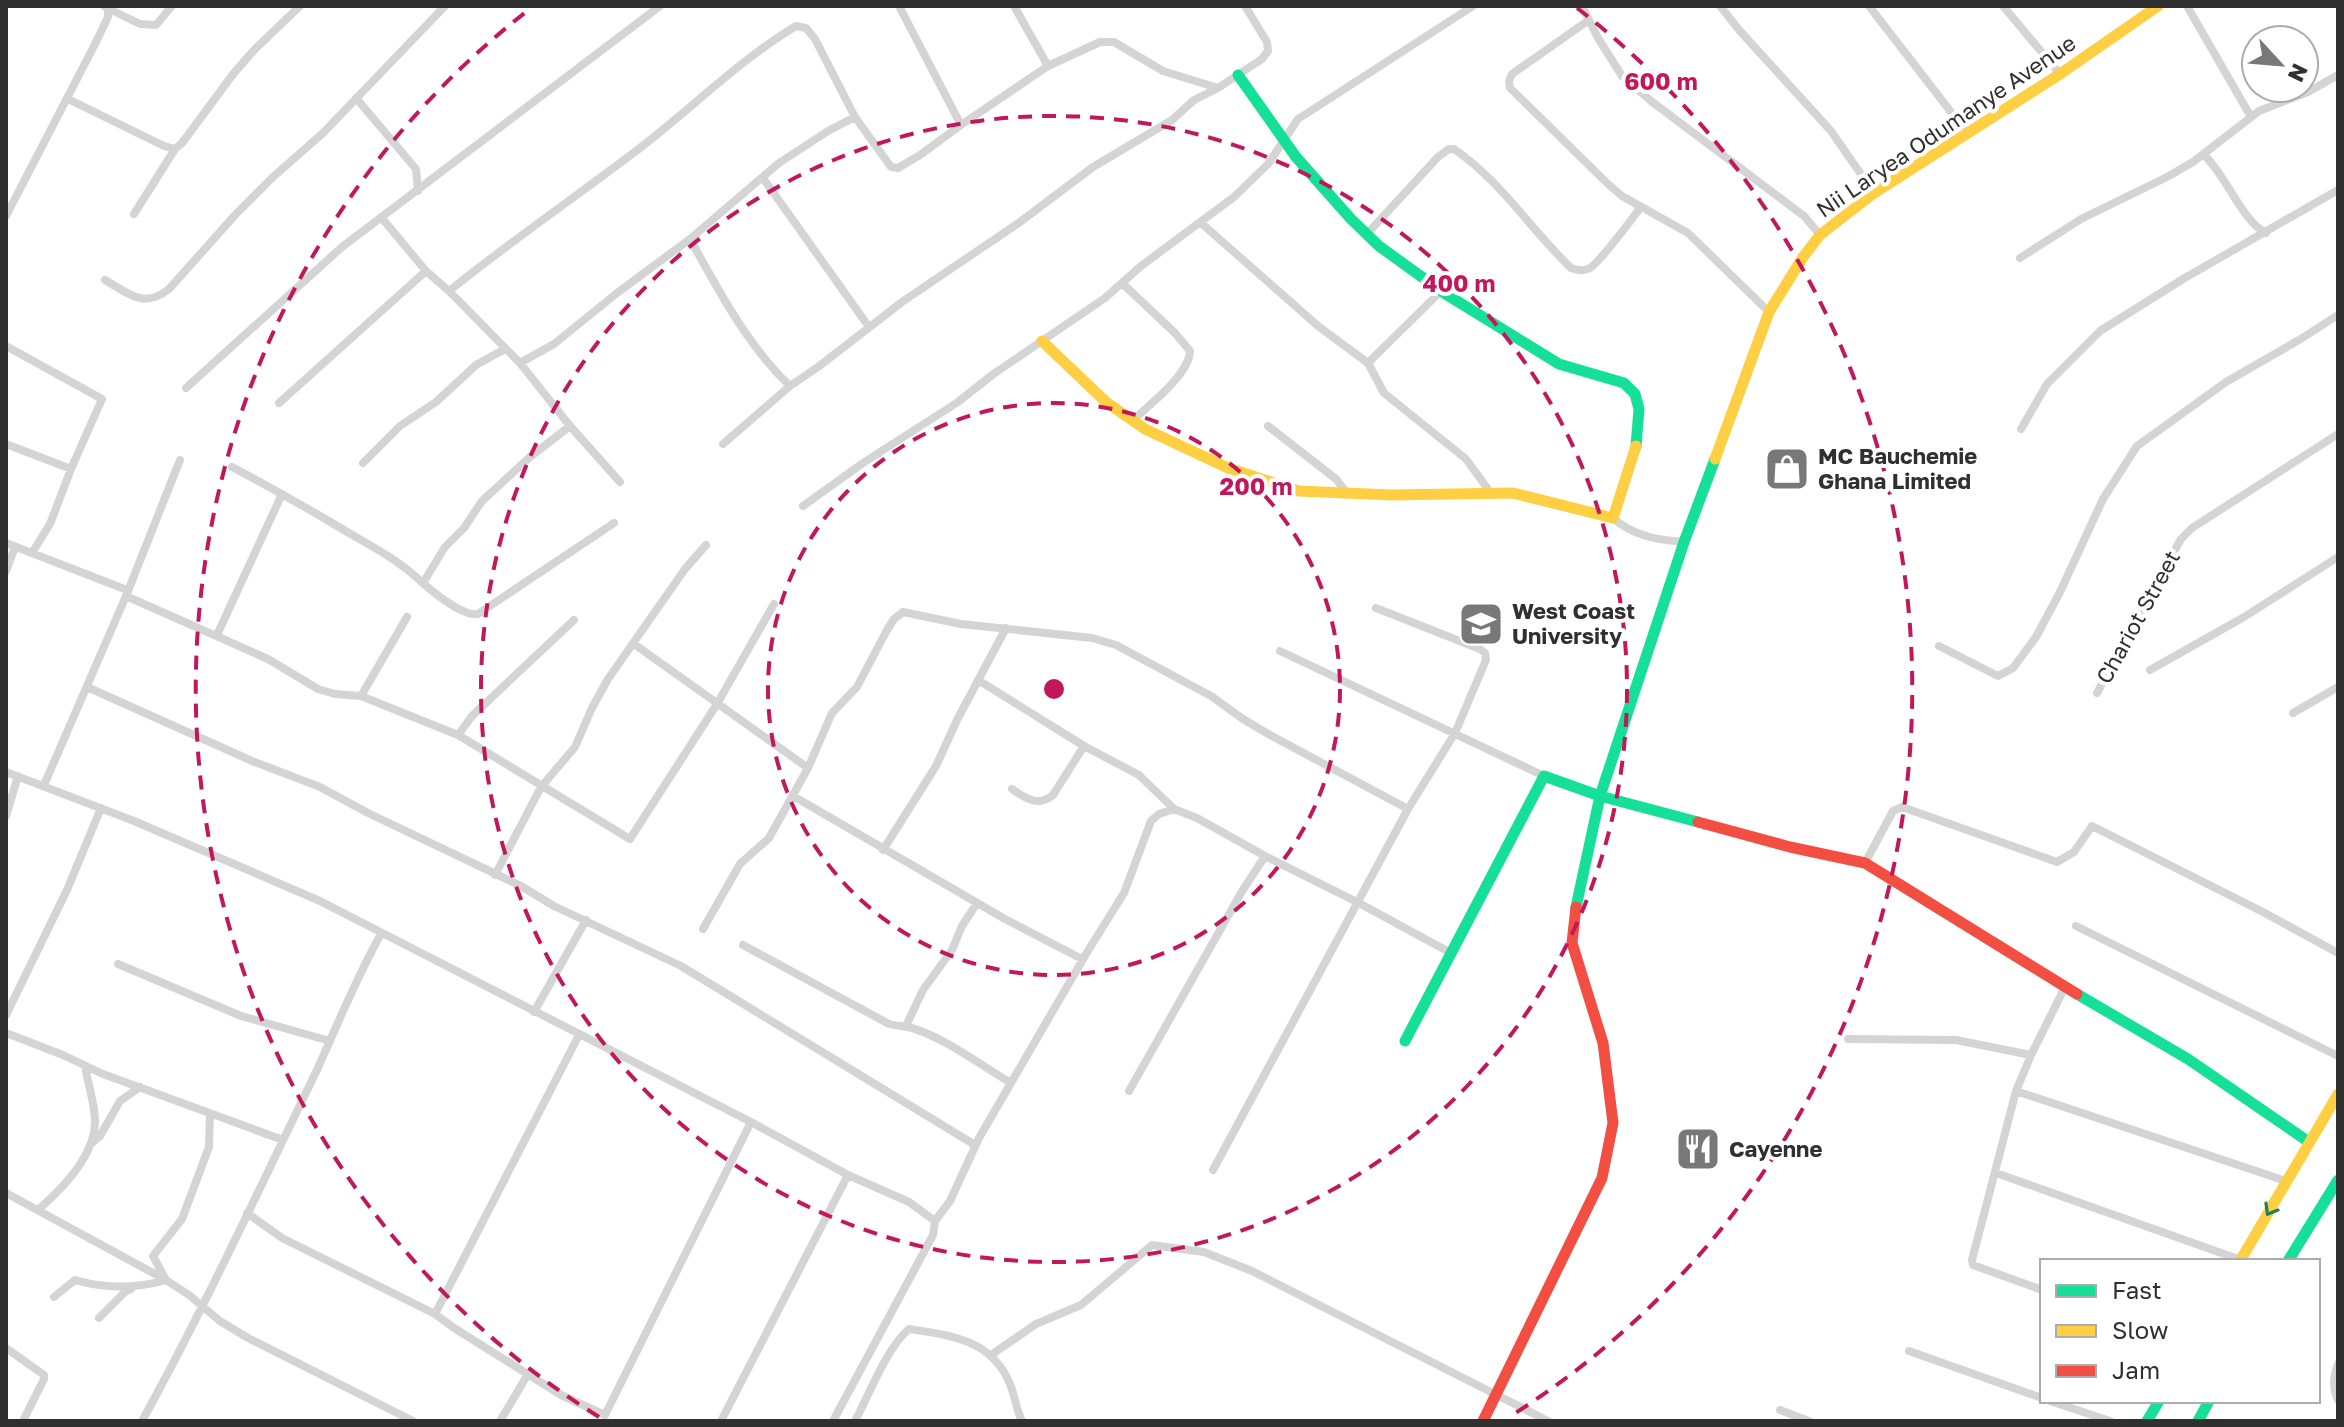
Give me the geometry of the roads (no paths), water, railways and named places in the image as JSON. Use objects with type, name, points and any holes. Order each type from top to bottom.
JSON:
[{"type":"street","points":[[106,8],[140,24],[156,25],[172,6]]},
{"type":"street","points":[[134,214],[175,149],[215,98],[255,49],[300,6]]},
{"type":"street","points":[[105,280],[138,299],[159,297],[169,289],[236,214],[323,133],[445,6]]},
{"type":"street","points":[[186,388],[342,247],[660,6]]},
{"type":"street","points":[[899,6],[961,125]]},
{"type":"street","points":[[1014,6],[1048,66]]},
{"type":"street","points":[[723,444],[790,386],[1093,167],[1172,120],[1194,100],[1262,59],[1268,51],[1267,42],[1245,6]]},
{"type":"street","points":[[803,506],[1105,298],[1234,197],[1268,164],[1298,119],[1473,6]]},
{"type":"street","points":[[1582,6],[1622,76],[1804,216],[1820,235]]},
{"type":"street","points":[[1720,6],[1831,131],[1874,193]]},
{"type":"street","points":[[1869,6],[1968,134]]},
{"type":"street","points":[[2003,6],[2060,74]]},
{"type":"street","name":"Nii Laryea Odumanye Avenue","points":[[1483,1421],[1602,1178],[1613,1123],[1603,1043],[1572,943],[1577,901],[1600,796],[1684,542],[1769,312],[1820,235],[1874,193],[2060,74],[2143,10],[2158,6]]},
{"type":"street","points":[[2187,6],[2251,117]]},
{"type":"street","points":[[6,216],[9,204],[68,99],[108,17],[106,8]]},
{"type":"street","points":[[1589,20],[1512,74],[1510,88],[1608,184],[1622,196],[1677,224],[1769,312]]},
{"type":"street","points":[[449,291],[636,151],[750,57],[796,26],[806,28],[815,39],[855,117],[891,167],[898,168],[920,155],[1048,66],[1106,41],[1114,42],[1163,71],[1218,88]]},
{"type":"street","points":[[1238,75],[1315,179],[1366,235],[1441,291],[1559,364],[1628,385],[1641,414],[1613,518]]},
{"type":"street","points":[[2020,258],[2081,219],[2167,177],[2204,155],[2259,111],[2308,92],[2338,75]]},
{"type":"street","points":[[356,98],[416,169],[418,191]]},
{"type":"street","points":[[68,99],[175,149]]},
{"type":"street","points":[[520,363],[554,344],[690,239],[779,163],[855,117]]},
{"type":"street","points":[[1366,235],[1449,149],[1454,149],[1487,174],[1533,229],[1571,268],[1579,271],[1590,269],[1641,207]]},
{"type":"street","points":[[2204,155],[2250,219],[2266,233]]},
{"type":"street","points":[[763,178],[869,327]]},
{"type":"street","points":[[2021,429],[2047,384],[2100,331],[2183,279],[2338,190]]},
{"type":"street","points":[[381,217],[426,271],[520,363],[620,482]]},
{"type":"street","points":[[1200,222],[1318,326],[1368,363],[1384,393],[1466,459],[1490,492]]},
{"type":"street","points":[[690,239],[720,295],[756,346],[790,386]]},
{"type":"street","points":[[279,403],[426,271]]},
{"type":"street","points":[[1122,283],[1190,351],[1188,363],[1180,374],[1132,421]]},
{"type":"street","points":[[1368,363],[1441,291]]},
{"type":"street","points":[[1939,646],[1998,676],[2013,668],[2043,625],[2103,499],[2137,446],[2226,382],[2338,315]]},
{"type":"street","points":[[1042,341],[1106,402],[1132,421],[1165,440],[1242,472],[1299,491],[1391,495],[1513,493],[1613,518],[1640,534],[1684,542]]},
{"type":"street","points":[[6,346],[102,399],[50,524],[32,553]]},
{"type":"street","points":[[363,463],[400,426],[436,402],[476,365],[505,349]]},
{"type":"street","points":[[423,583],[445,547],[464,528],[482,501],[570,426]]},
{"type":"street","points":[[1268,426],[1336,479],[1348,494]]},
{"type":"street","name":"Chariot Street","points":[[2097,693],[2181,539],[2192,528],[2338,434]]},
{"type":"street","points":[[6,444],[71,469]]},
{"type":"street","points":[[44,785],[180,460]]},
{"type":"street","points":[[232,467],[400,563],[423,583],[471,615],[478,614],[614,523]]},
{"type":"street","points":[[217,635],[282,494]]},
{"type":"street","points":[[6,571],[10,545],[217,635],[268,659],[318,689],[361,696],[458,735],[630,839],[717,704],[774,604]]},
{"type":"street","points":[[495,875],[541,787],[575,747],[608,679],[685,569],[706,545]]},
{"type":"street","points":[[2150,670],[2244,617],[2338,557]]},
{"type":"street","points":[[1213,1170],[1408,809],[1455,733],[1486,660],[1485,653],[1480,649],[1376,608]]},
{"type":"street","points":[[703,929],[740,864],[769,838],[808,768],[832,713],[857,687],[887,630],[903,612],[961,624],[1092,638],[1116,645],[1211,696],[1270,735],[1408,809]]},
{"type":"street","points":[[361,696],[407,617]]},
{"type":"street","points":[[458,735],[472,716],[574,620]]},
{"type":"street","points":[[883,850],[936,766],[1006,628]]},
{"type":"street","points":[[634,644],[808,768]]},
{"type":"street","points":[[1280,651],[1544,776],[1600,796],[1790,847],[1865,863],[2188,1059],[2309,1142]]},
{"type":"street","points":[[978,680],[1084,746],[1139,775],[1174,809],[1197,818],[1451,953]]},
{"type":"street","points":[[87,687],[252,761],[320,787],[521,886],[554,906],[681,966],[975,1145]]},
{"type":"street","points":[[2293,713],[2338,687]]},
{"type":"street","points":[[1012,789],[1037,802],[1046,801],[1084,746]]},
{"type":"street","points":[[6,772],[101,808],[302,893],[751,1122],[848,1175],[909,1202],[935,1221]]},
{"type":"street","points":[[6,816],[18,776]]},
{"type":"street","points":[[1405,1041],[1544,776]]},
{"type":"street","points":[[793,796],[883,850],[1082,959]]},
{"type":"street","points":[[1865,863],[1893,811],[1902,807],[2057,862],[2074,852],[2092,826],[2338,953]]},
{"type":"street","points":[[6,1015],[67,890],[101,808]]},
{"type":"street","points":[[833,1421],[933,1235],[935,1221],[950,1201],[975,1145],[1082,959],[1124,893],[1151,821],[1159,814],[1174,809]]},
{"type":"street","points":[[1129,1091],[1265,856]]},
{"type":"street","points":[[906,1026],[923,990],[952,950],[962,926],[977,903]]},
{"type":"street","points":[[534,1012],[586,920]]},
{"type":"street","points":[[2076,926],[2338,1056]]},
{"type":"street","points":[[142,1421],[203,1306],[330,1041],[363,965],[381,934]]},
{"type":"street","points":[[743,945],[889,1024],[906,1026],[937,1039],[1011,1083]]},
{"type":"street","points":[[118,964],[241,1016],[330,1041]]},
{"type":"street","points":[[2040,1289],[1973,1265],[1972,1260],[2016,1091],[2065,987]]},
{"type":"street","points":[[6,1033],[283,1140]]},
{"type":"street","points":[[435,1314],[579,1035]]},
{"type":"street","points":[[1848,1039],[1956,1040],[2031,1055]]},
{"type":"street","points":[[38,1210],[69,1182],[95,1124],[85,1066]]},
{"type":"street","points":[[88,1145],[100,1136],[120,1101],[140,1087]]},
{"type":"street","points":[[2016,1091],[2286,1181]]},
{"type":"street","points":[[2242,1259],[2338,1094]]},
{"type":"street","points":[[166,1280],[153,1256],[182,1219],[209,1147],[210,1114]]},
{"type":"street","points":[[247,1213],[282,1238],[435,1314],[561,1395],[605,1415],[751,1122]]},
{"type":"street","points":[[1996,1173],[2238,1259]]},
{"type":"street","points":[[721,1421],[848,1175]]},
{"type":"street","points":[[2289,1259],[2338,1180]]},
{"type":"street","points":[[6,1193],[166,1280],[248,1338],[413,1421]]},
{"type":"street","points":[[991,1355],[1036,1324],[1081,1305],[1152,1245],[1204,1252],[1252,1271],[1548,1421]]},
{"type":"street","points":[[54,1297],[75,1280],[97,1286],[137,1286],[166,1280]]},
{"type":"street","points":[[99,1318],[126,1291],[137,1286]]},
{"type":"street","points":[[855,1421],[891,1352],[909,1329],[957,1336],[991,1355],[1010,1383],[1022,1421]]},
{"type":"street","points":[[6,1348],[44,1375],[23,1421]]},
{"type":"street","points":[[1909,1351],[2040,1397]]},
{"type":"street","points":[[2338,1364],[2334,1391],[2338,1400]]},
{"type":"street","points":[[500,1421],[528,1374]]},
{"type":"street","points":[[2056,1403],[2110,1421]]},
{"type":"street","points":[[2147,1421],[2158,1403]]},
{"type":"street","points":[[2198,1421],[2208,1403]]},
{"type":"street","points":[[1780,1410],[1809,1421]]},
{"type":"place","name":"MC Bauchemie Ghana Limited","points":[[1787,469]]},
{"type":"place","name":"West Coast University","points":[[1481,624]]},
{"type":"place","name":"Cayenne","points":[[1698,1149]]}]
